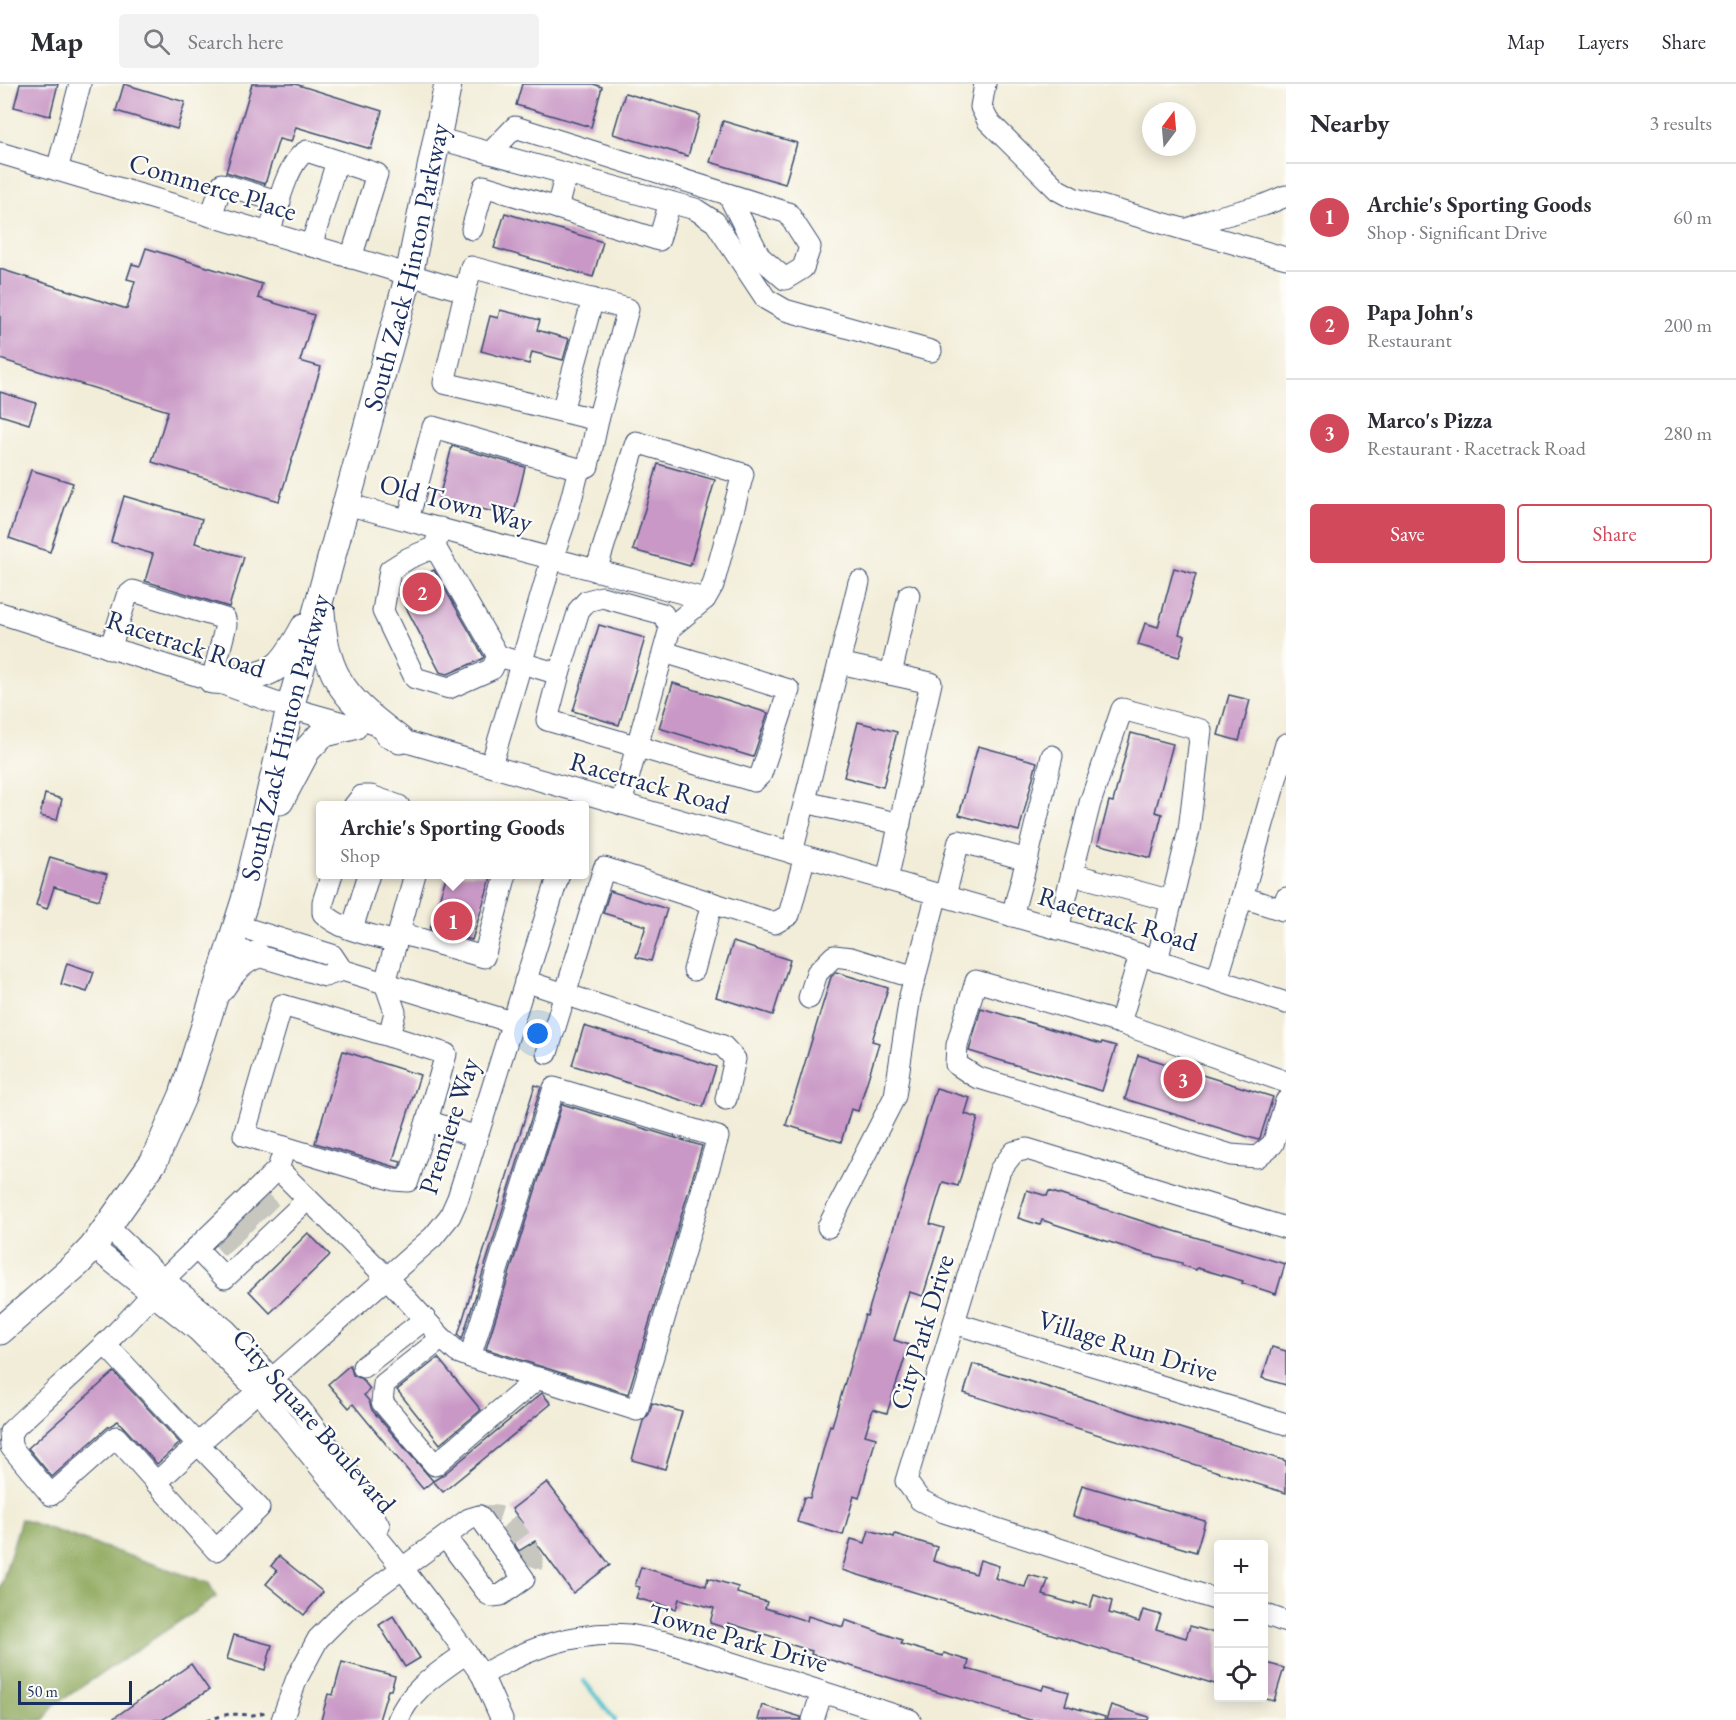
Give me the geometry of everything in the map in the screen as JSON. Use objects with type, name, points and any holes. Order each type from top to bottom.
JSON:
[{"type":"main road","name":"South Zack Hinton Parkway","points":[[0,1331],[78,1263],[100,1237],[154,1161],[183,1095],[245,900],[290,708],[409,275],[448,84]]},
{"type":"main road","points":[[212,680],[234,681],[278,665],[295,644],[320,598]]},
{"type":"main road","points":[[320,598],[323,635],[330,663],[339,684],[370,718],[400,740]]},
{"type":"main road","points":[[258,845],[307,750],[322,734],[354,726]]},
{"type":"main road","points":[[213,1001],[230,974],[246,959],[256,955]]},
{"type":"street","points":[[57,170],[80,84]]},
{"type":"street","points":[[985,84],[981,108],[988,121],[1058,190],[1073,198],[1286,258]]},
{"type":"street","points":[[490,153],[515,127],[728,194]]},
{"type":"street","points":[[436,138],[695,209],[715,222],[766,299],[784,310],[932,351]]},
{"type":"street","points":[[269,233],[292,166],[301,154],[307,152],[337,161],[377,174],[351,258]]},
{"type":"street","name":"Commerce Place","points":[[0,153],[464,291]]},
{"type":"street","points":[[311,246],[337,161]]},
{"type":"street","points":[[557,208],[566,174]]},
{"type":"street","points":[[472,229],[484,186],[659,240],[686,181]]},
{"type":"street","points":[[211,216],[222,184],[280,202]]},
{"type":"street","points":[[1186,230],[1211,219],[1264,205],[1286,196]]},
{"type":"street","points":[[408,520],[433,427],[579,469],[588,466],[628,309],[471,267],[444,383],[598,420]]},
{"type":"street","points":[[562,411],[593,299]]},
{"type":"street","points":[[596,571],[636,442],[743,474],[713,585],[705,599],[670,628],[621,804]]},
{"type":"street","points":[[492,766],[579,469]]},
{"type":"street","name":"Old Town Way","points":[[346,504],[408,520],[437,537],[552,559],[705,599]]},
{"type":"street","points":[[498,656],[492,669],[449,688],[415,678],[383,611],[390,570],[437,537],[498,656],[559,674]]},
{"type":"street","points":[[547,1053],[565,994],[595,865],[775,923],[789,915],[805,802],[859,582]]},
{"type":"street","points":[[110,649],[127,596],[133,591],[225,619],[226,625],[212,680]]},
{"type":"street","points":[[891,674],[909,595]]},
{"type":"street","points":[[664,652],[789,690],[761,774],[754,781],[547,720],[579,610],[587,601],[602,597],[663,614],[670,628]]},
{"type":"street","name":"Racetrack Road","points":[[0,614],[212,680],[290,708],[492,766],[584,800],[621,804],[941,895],[1058,929],[1286,1003]]},
{"type":"street","points":[[839,663],[931,683],[887,880]]},
{"type":"street","points":[[1058,929],[1090,803],[1122,709],[1201,730],[1189,830],[1172,901],[1120,1023]]},
{"type":"street","points":[[1217,980],[1286,744]]},
{"type":"street","points":[[1012,916],[1052,756]]},
{"type":"street","points":[[356,801],[363,796],[371,796],[385,801]]},
{"type":"street","points":[[805,802],[900,825]]},
{"type":"street","points":[[828,1227],[895,1096],[910,996],[959,841],[1027,860]]},
{"type":"street","points":[[1072,874],[1172,901]]},
{"type":"street","points":[[330,879],[323,902],[323,913],[329,919],[352,929],[484,957],[505,879]]},
{"type":"street","points":[[352,929],[367,879]]},
{"type":"street","points":[[389,1036],[395,1012],[385,983],[414,879]]},
{"type":"street","name":"Premiere Way","points":[[156,1483],[433,1237],[450,1216],[458,1198],[557,879]]},
{"type":"street","points":[[1242,897],[1285,906]]},
{"type":"street","points":[[694,970],[712,903]]},
{"type":"street","points":[[232,936],[256,955],[325,976],[342,970],[512,1022]]},
{"type":"street","points":[[232,936],[332,955],[342,970]]},
{"type":"street","points":[[809,999],[817,973],[834,956],[851,958],[915,978]]},
{"type":"street","points":[[525,981],[723,1046],[735,1059],[726,1099]]},
{"type":"street","points":[[1286,1082],[1120,1023],[976,981],[957,1045],[956,1064],[976,1077],[1231,1155],[1257,1157],[1273,1144],[1286,1101]]},
{"type":"street","points":[[282,1005],[389,1036],[446,1054],[408,1181],[394,1180],[244,1135],[282,1005]]},
{"type":"street","points":[[278,1169],[457,1352],[637,1410],[718,1137],[554,1088],[470,1356]]},
{"type":"street","points":[[427,1121],[477,1137]]},
{"type":"street","points":[[196,1248],[225,1278],[247,1225],[289,1149]]},
{"type":"street","name":"City Park Drive","points":[[1214,1599],[944,1512],[920,1500],[906,1481],[1000,1170],[1014,1152],[1026,1149],[1286,1228]]},
{"type":"street","points":[[105,1344],[259,1508],[216,1550],[116,1437],[51,1495],[11,1447],[10,1432],[105,1344],[196,1248],[308,1199]]},
{"type":"street","name":"City Square Boulevard","points":[[100,1237],[157,1287],[226,1330],[266,1386],[299,1407],[356,1483],[403,1569],[482,1675],[502,1720]]},
{"type":"street","points":[[363,1367],[424,1319]]},
{"type":"street","name":"Village Run Drive","points":[[954,1323],[1286,1424]]},
{"type":"street","points":[[442,1338],[384,1384],[382,1402],[435,1465],[538,1378]]},
{"type":"street","points":[[276,1714],[318,1639],[350,1606],[469,1520],[478,1516],[524,1579],[501,1595],[496,1597],[488,1594],[446,1538]]},
{"type":"street","points":[[1268,1616],[1286,1622]]},
{"type":"street","name":"Towne Park Drive","points":[[482,1675],[517,1656],[552,1643],[595,1635],[629,1635],[666,1642],[822,1692],[866,1714],[910,1720]]},
{"type":"street","points":[[398,1720],[413,1695],[427,1681],[466,1653]]},
{"type":"street","points":[[813,1720],[822,1692]]},
{"type":"path","points":[[207,1720],[229,1714],[276,1714]]},
{"type":"green space","points":[[21,1519],[209,1583],[216,1597],[53,1706],[44,1720],[0,1720],[0,1589]]},
{"type":"building","points":[[20,84],[58,84],[50,116],[14,107]]},
{"type":"building","points":[[124,84],[185,102],[177,129],[116,111]]},
{"type":"building","points":[[252,84],[295,84],[382,111],[371,149],[296,127],[291,142],[279,139],[265,184],[226,172]]},
{"type":"building","points":[[522,84],[593,84],[602,87],[591,127],[516,105]]},
{"type":"building","points":[[625,93],[700,115],[688,156],[613,134]]},
{"type":"building","points":[[723,121],[797,143],[785,184],[710,162]]},
{"type":"building","points":[[505,213],[603,242],[593,277],[494,248]]},
{"type":"building","points":[[146,248],[262,284],[258,298],[314,315],[300,361],[321,367],[279,501],[152,462],[168,411],[0,359],[0,269],[127,309],[135,281],[127,279],[132,264],[140,266]]},
{"type":"building","points":[[500,310],[540,320],[537,330],[569,339],[563,360],[532,352],[529,364],[481,351],[490,316],[498,318]]},
{"type":"building","points":[[0,392],[36,403],[29,424],[0,415]]},
{"type":"building","points":[[452,446],[525,467],[513,517],[439,498]]},
{"type":"building","points":[[658,464],[715,480],[690,566],[633,550]]},
{"type":"building","points":[[31,470],[73,483],[50,552],[9,538]]},
{"type":"building","points":[[124,496],[202,519],[195,543],[244,557],[229,607],[145,581],[153,554],[111,542]]},
{"type":"building","points":[[1174,568],[1196,574],[1179,634],[1185,636],[1179,657],[1138,645],[1145,623],[1158,627]]},
{"type":"building","points":[[434,570],[484,657],[448,674],[440,672],[399,594],[400,588]]},
{"type":"building","points":[[599,625],[645,638],[619,725],[573,711]]},
{"type":"building","points":[[673,683],[768,713],[753,757],[659,728]]},
{"type":"building","points":[[1229,695],[1250,700],[1239,741],[1218,735]]},
{"type":"building","points":[[858,722],[897,732],[883,787],[844,777]]},
{"type":"building","points":[[1131,733],[1173,744],[1155,812],[1162,814],[1151,858],[1098,844],[1109,801],[1113,802]]},
{"type":"building","points":[[978,746],[1037,762],[1019,831],[959,815]]},
{"type":"building","points":[[45,794],[62,799],[57,820],[40,816]]},
{"type":"building","points":[[50,857],[107,874],[99,900],[54,887],[47,909],[36,905]]},
{"type":"building","points":[[445,879],[490,879],[472,940],[430,929]]},
{"type":"building","points":[[610,891],[667,909],[651,961],[636,957],[646,926],[603,913]]},
{"type":"building","points":[[733,942],[790,960],[773,1015],[716,997]]},
{"type":"building","points":[[67,963],[94,972],[87,992],[61,984]]},
{"type":"building","points":[[836,972],[888,988],[872,1041],[879,1043],[858,1111],[851,1109],[841,1142],[786,1125],[831,977]]},
{"type":"building","points":[[981,1008],[1101,1044],[1102,1042],[1116,1046],[1102,1091],[969,1051]]},
{"type":"building","points":[[584,1026],[716,1067],[703,1107],[572,1065]]},
{"type":"building","points":[[343,1051],[420,1075],[393,1160],[401,1162],[399,1168],[315,1143]]},
{"type":"building","points":[[1138,1055],[1273,1097],[1260,1138],[1258,1140],[1125,1099]]},
{"type":"building","points":[[535,1085],[541,1087],[462,1339],[458,1335]]},
{"type":"building","points":[[936,1088],[970,1098],[965,1114],[978,1118],[958,1186],[943,1182],[938,1197],[930,1224],[944,1228],[923,1296],[909,1292],[894,1340],[909,1345],[887,1413],[873,1409],[865,1435],[876,1438],[859,1498],[854,1496],[843,1535],[797,1522],[804,1497],[810,1498],[830,1425],[832,1426],[865,1315],[867,1316]]},
{"type":"building","points":[[562,1104],[702,1146],[628,1394],[486,1349]]},
{"type":"building","points":[[1027,1190],[1047,1196],[1049,1191],[1285,1264],[1276,1294],[1242,1283],[1243,1281],[1197,1268],[1196,1270],[1182,1263],[1143,1253],[1042,1220],[1040,1225],[1018,1218]]},
{"type":"building","points":[[308,1233],[330,1255],[270,1313],[249,1291]]},
{"type":"building","points":[[1272,1347],[1286,1351],[1286,1385],[1262,1378]]},
{"type":"building","points":[[438,1358],[481,1410],[440,1444],[397,1390]]},
{"type":"building","points":[[973,1364],[1286,1461],[1286,1493],[964,1393]]},
{"type":"building","points":[[350,1365],[353,1375],[362,1379],[370,1389],[364,1395],[372,1410],[433,1481],[423,1489],[353,1404],[349,1408],[328,1384]]},
{"type":"building","points":[[114,1372],[180,1443],[157,1464],[118,1421],[108,1427],[52,1477],[28,1448]]},
{"type":"building","points":[[542,1393],[551,1404],[443,1492],[433,1481],[443,1475]]},
{"type":"building","points":[[652,1403],[682,1412],[665,1469],[632,1460],[643,1421],[649,1414]]},
{"type":"building","points":[[547,1482],[610,1565],[573,1593],[535,1541],[519,1551],[508,1535],[523,1524],[512,1509]]},
{"type":"building","points":[[1082,1485],[1205,1521],[1196,1552],[1073,1516]]},
{"type":"building","points":[[869,1530],[894,1537],[895,1534],[937,1547],[933,1561],[976,1574],[980,1560],[999,1566],[995,1578],[1025,1587],[1029,1575],[1048,1580],[1043,1595],[1090,1607],[1094,1595],[1112,1601],[1109,1613],[1139,1622],[1143,1610],[1161,1615],[1156,1629],[1186,1638],[1190,1626],[1214,1633],[1214,1684],[842,1570],[851,1539],[865,1543]]},
{"type":"building","points":[[279,1556],[323,1592],[304,1615],[266,1584],[277,1571],[271,1566]]},
{"type":"building","points":[[641,1567],[706,1586],[708,1578],[738,1587],[737,1593],[767,1602],[765,1608],[807,1621],[808,1616],[843,1627],[845,1620],[902,1640],[901,1644],[969,1661],[967,1669],[1042,1690],[1044,1685],[1069,1692],[1065,1705],[1105,1717],[1104,1720],[1030,1720],[811,1654],[812,1651],[779,1641],[780,1639],[728,1623],[726,1628],[710,1623],[714,1608],[679,1599],[676,1609],[636,1598],[640,1587],[635,1586]]},
{"type":"building","points":[[393,1616],[420,1658],[405,1667],[379,1625]]},
{"type":"building","points":[[234,1635],[272,1645],[265,1670],[227,1659]]},
{"type":"building","points":[[342,1662],[395,1676],[379,1720],[321,1720],[328,1694],[333,1695]]},
{"type":"building","points":[[1268,1663],[1284,1668],[1274,1701],[1268,1699]]},
{"type":"building","points":[[191,1664],[209,1690],[162,1720],[111,1720]]},
{"type":"building","points":[[762,1705],[801,1717],[801,1720],[758,1720]]},
{"type":"building","points":[[1111,1705],[1149,1717],[1148,1720],[1106,1720]]},
{"type":"waterway","points":[[584,1681],[615,1720]]},
{"type":"tunnel","points":[[259,1200],[271,1212]]},
{"type":"tunnel","points":[[246,1212],[258,1224]]},
{"type":"tunnel","points":[[234,1223],[246,1235]]},
{"type":"tunnel","points":[[220,1236],[232,1249]]},
{"type":"tunnel","points":[[479,1516],[503,1518],[521,1538],[533,1562],[524,1579]]},
{"type":"place","name":"Papa John's","points":[[422,592]]},
{"type":"place","name":"Archie's Sporting Goods","points":[[453,921]]},
{"type":"place","name":"Marco's Pizza","points":[[1183,1079]]}]
